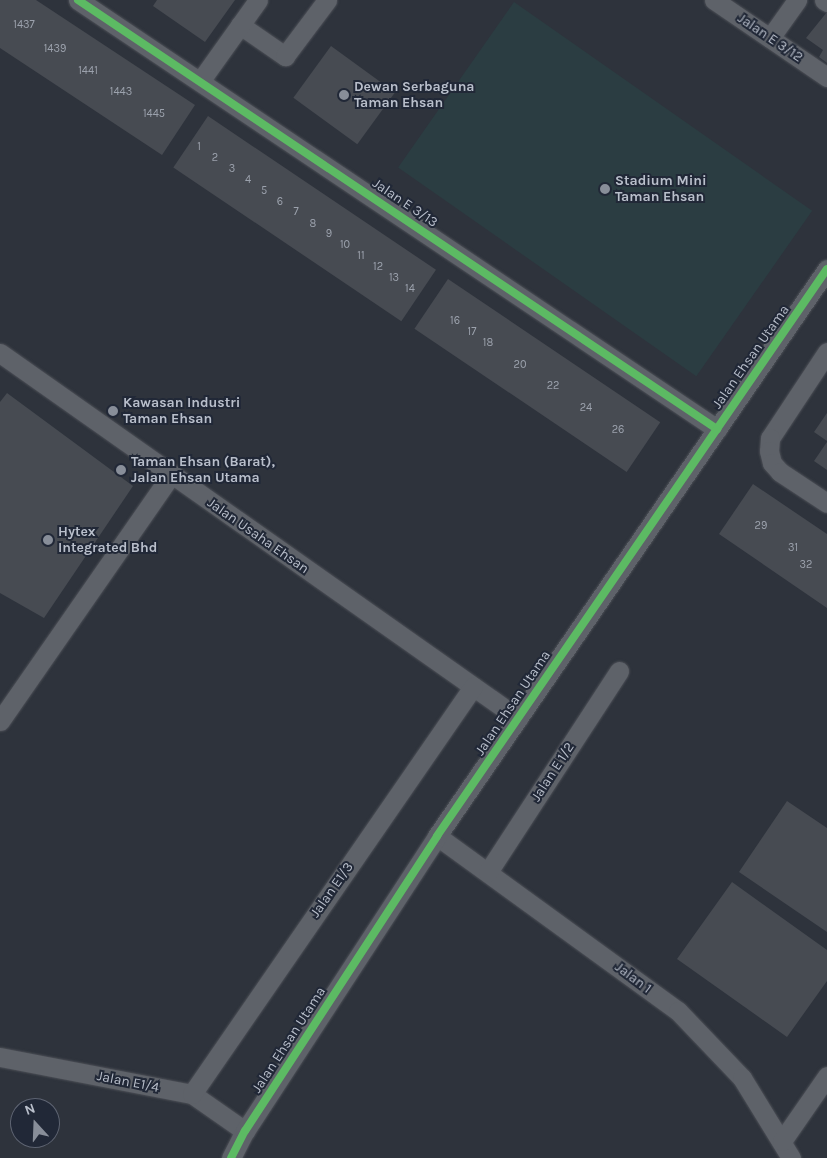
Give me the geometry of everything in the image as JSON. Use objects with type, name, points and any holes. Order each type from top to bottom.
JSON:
[{"type":"street","name":"Jalan E 3/13","points":[[78,0],[200,80],[717,429]]},
{"type":"street","points":[[200,80],[258,0]]},
{"type":"street","points":[[240,25],[285,56],[327,0]]},
{"type":"street","name":"Jalan E 3/12","points":[[714,0],[827,77]]},
{"type":"street","points":[[770,38],[797,0]]},
{"type":"street","name":"Jalan Ehsan Utama","points":[[231,1158],[245,1131],[437,836],[827,270]]},
{"type":"street","points":[[827,352],[770,438],[772,463],[827,504]]},
{"type":"street","name":"Jalan Usaha Ehsan","points":[[0,353],[518,718]]},
{"type":"street","points":[[0,721],[171,475]]},
{"type":"street","name":"Jalan E 1/2","points":[[488,872],[619,671]]},
{"type":"street","name":"Jalan E1/3","points":[[192,1094],[472,687]]},
{"type":"street","name":"Jalan 1","points":[[437,836],[678,1011],[742,1078],[791,1158]]},
{"type":"street","name":"Jalan E1/4","points":[[0,1058],[192,1094],[245,1131]]},
{"type":"street","points":[[782,1141],[827,1076]]},
{"type":"shaded area","name":"Stadium Mini Taman Ehsan","points":[[514,2],[812,211],[696,376],[398,167]]},
{"type":"building","points":[[0,0],[36,0],[195,105],[162,155],[0,48]]},
{"type":"building","points":[[157,0],[235,0],[205,42],[153,6]]},
{"type":"building","points":[[827,12],[827,63],[819,57],[823,50],[806,38]]},
{"type":"building","name":"Dewan Serbaguna Taman Ehsan","points":[[331,46],[395,92],[357,144],[293,98]]},
{"type":"building","points":[[208,116],[436,270],[401,321],[173,167]]},
{"type":"building","points":[[448,279],[660,422],[627,472],[414,329]]},
{"type":"building","name":"Hytex Integrated Bhd","points":[[7,393],[133,486],[44,618],[0,593],[0,402]]},
{"type":"building","points":[[827,413],[827,441],[814,432]]},
{"type":"building","points":[[827,442],[827,470],[814,461]]},
{"type":"building","points":[[753,484],[827,534],[827,608],[719,534]]},
{"type":"building","points":[[787,801],[827,828],[827,932],[739,872]]},
{"type":"building","points":[[732,882],[827,950],[827,981],[787,1037],[677,959]]},
{"type":"cycle path","points":[[78,0],[717,429]]},
{"type":"cycle path","points":[[231,1158],[245,1131],[437,836],[827,269]]},
{"type":"place","name":"Dewan Serbaguna Taman Ehsan","points":[[344,95]]},
{"type":"place","name":"Stadium Mini Taman Ehsan","points":[[605,189]]},
{"type":"place","name":"Kawasan Industri Taman Ehsan","points":[[113,411]]},
{"type":"place","name":"Taman Ehsan (Barat), Jalan Ehsan Utama","points":[[121,470]]},
{"type":"place","name":"Hytex Integrated Bhd","points":[[48,540]]}]
